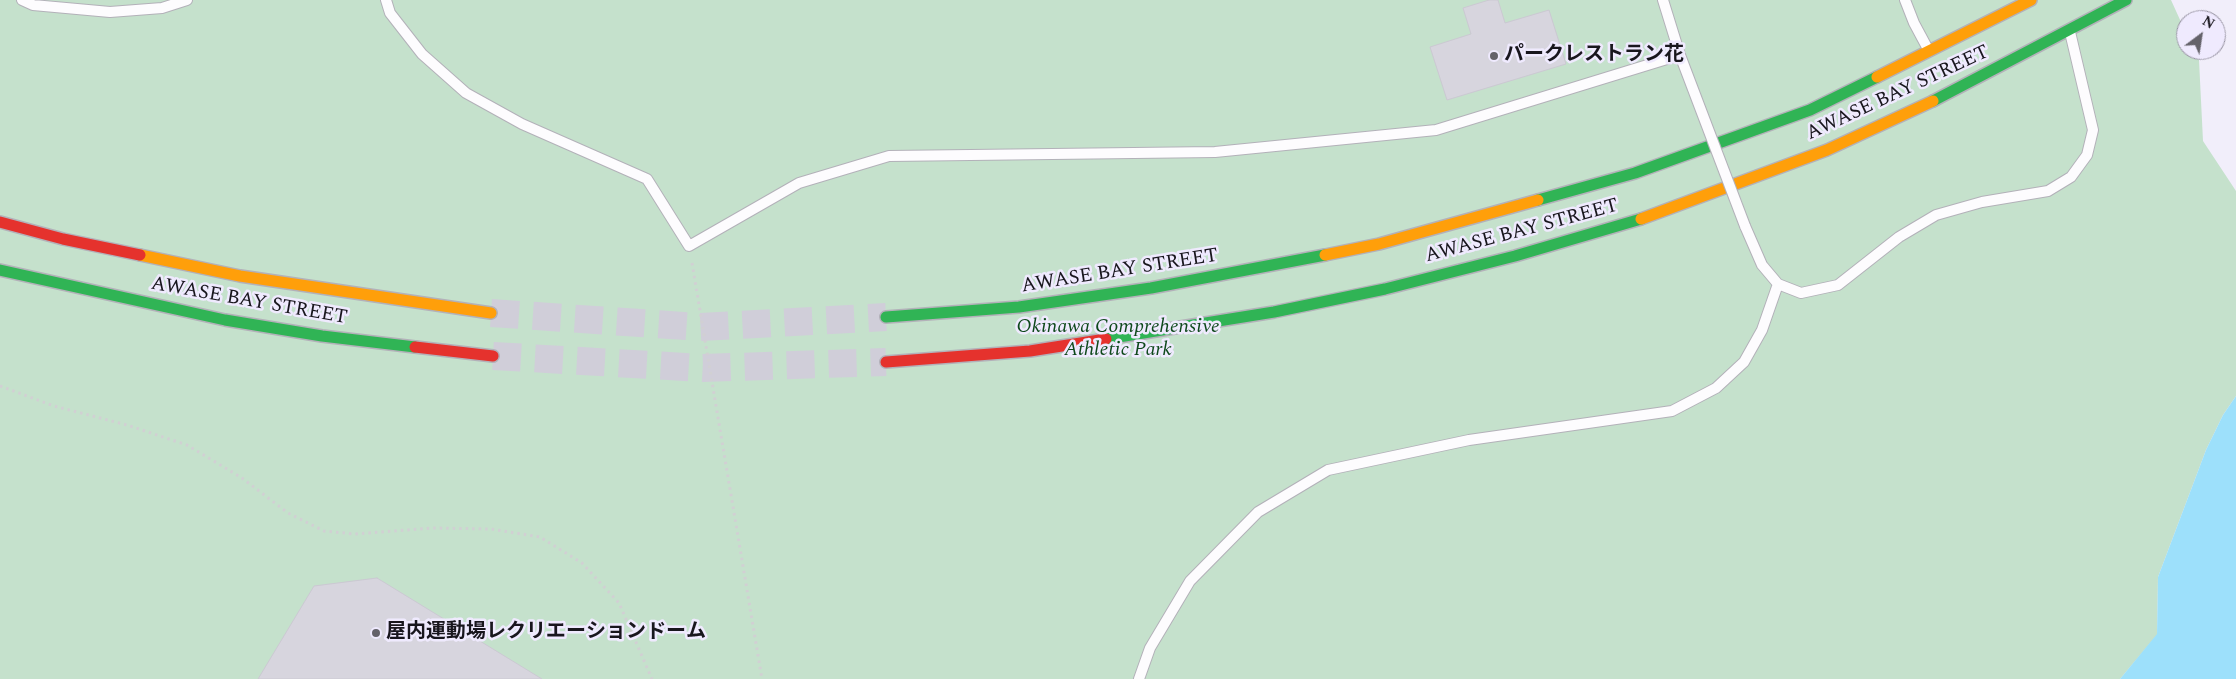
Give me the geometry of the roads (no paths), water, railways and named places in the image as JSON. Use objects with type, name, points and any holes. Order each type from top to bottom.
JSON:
[{"type":"main road","name":"AWASE BAY STREET","points":[[886,317],[1020,307],[1141,290],[1266,268],[1379,244],[1635,173],[1810,110],[1930,52],[2031,0]]},
{"type":"main road","name":"AWASE BAY STREET","points":[[886,362],[1030,351],[1274,312],[1385,289],[1515,256],[1644,218],[1828,150],[1951,93],[2070,32],[2126,0]]},
{"type":"main road","name":"AWASE BAY STREET","points":[[0,222],[63,239],[240,276],[491,313]]},
{"type":"main road","name":"AWASE BAY STREET","points":[[0,270],[225,320],[322,336],[493,356]]},
{"type":"lane","points":[[22,0],[33,5],[110,12],[162,8],[187,0]]},
{"type":"lane","points":[[386,0],[390,13],[422,54],[466,93],[522,124],[646,179],[689,246],[799,183],[889,156],[1215,152],[1436,130],[1680,55]]},
{"type":"lane","points":[[1662,0],[1680,55],[1762,265],[1778,284],[1801,293],[1838,285],[1899,237],[1936,215],[1982,202],[2048,191],[2071,177],[2087,155],[2093,130],[2070,32]]},
{"type":"lane","points":[[1905,0],[1914,23],[1930,52]]},
{"type":"lane","points":[[1138,679],[1150,648],[1190,581],[1258,512],[1328,470],[1469,440],[1672,411],[1716,388],[1744,362],[1762,330],[1778,284]]},
{"type":"water","points":[[2236,396],[2236,679],[2120,679],[2157,634],[2158,577],[2206,450],[2223,415]]},
{"type":"tunnel","points":[[491,313],[700,327],[886,317]]},
{"type":"tunnel","points":[[493,356],[703,368],[886,362]]},
{"type":"place","name":"パークレストラン花","points":[[1494,56]]},
{"type":"place","name":"屋内運動場レクリエーションドーム","points":[[376,633]]},
{"type":"park label","name":"Okinawa Comprehensive Athletic Park","points":[[1118,340]]}]
